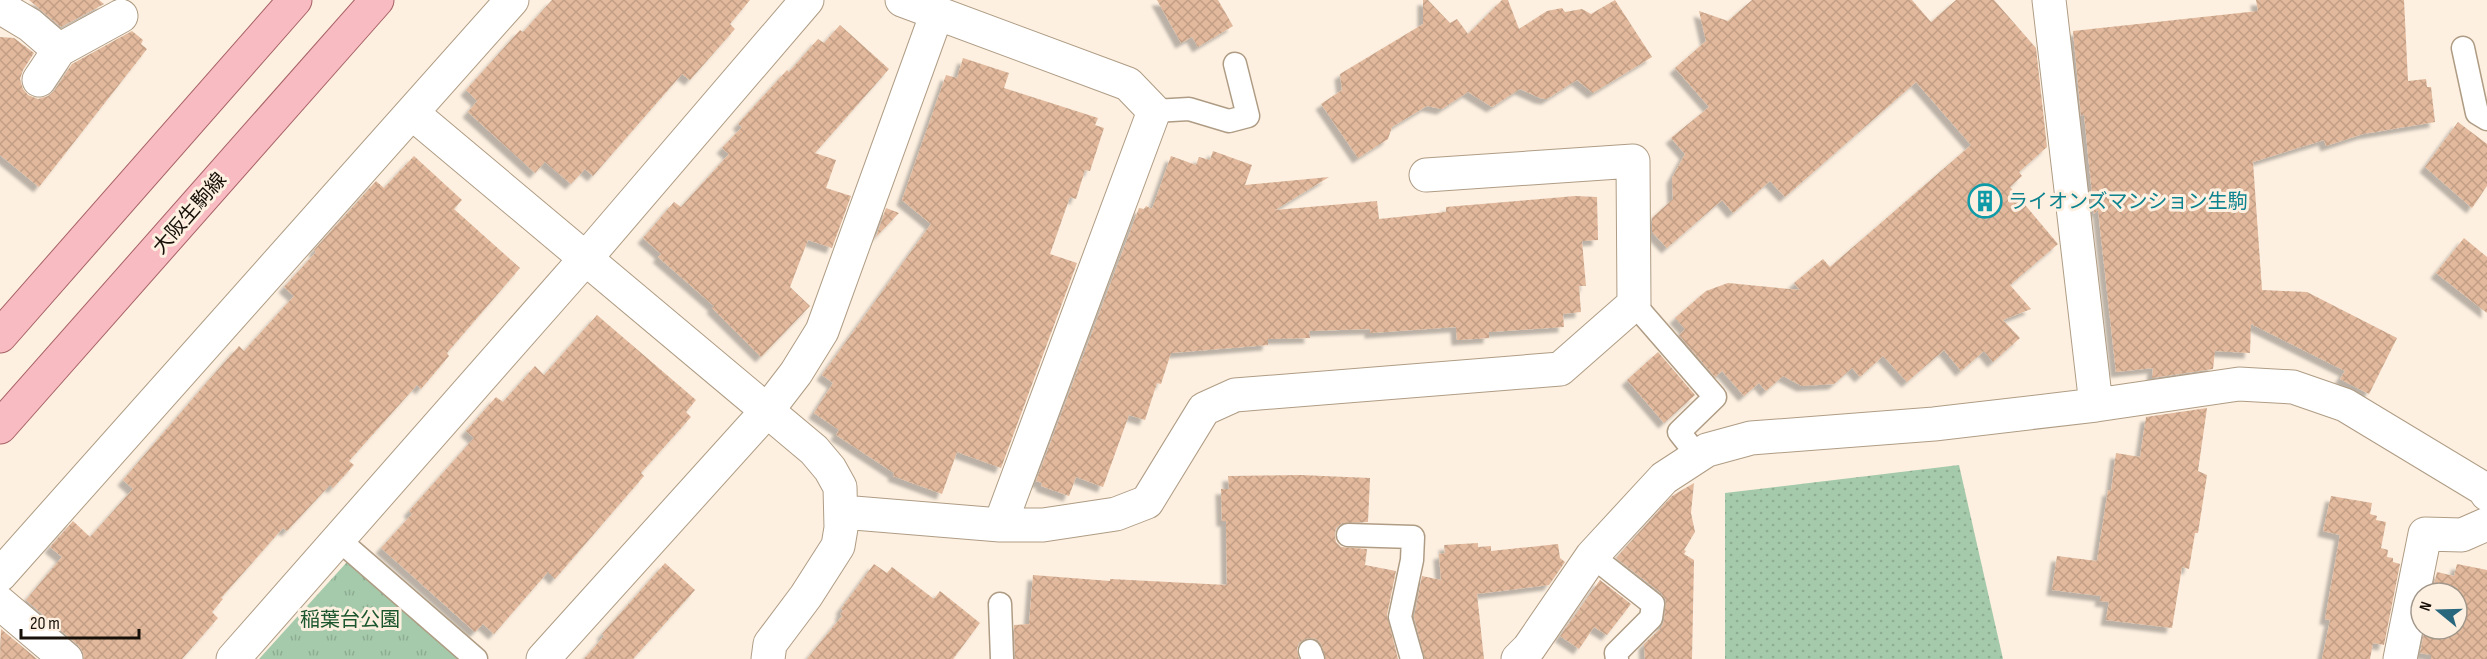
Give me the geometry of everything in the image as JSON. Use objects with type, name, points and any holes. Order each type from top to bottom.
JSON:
[{"type":"main road","points":[[0,336],[295,0]]},
{"type":"main road","name":"大阪生駒線","points":[[0,427],[377,0]]},
{"type":"street","points":[[0,575],[512,0]]},
{"type":"street","points":[[233,659],[586,258],[807,0]]},
{"type":"street","points":[[902,0],[1128,84],[1154,111],[999,525]]},
{"type":"street","points":[[2049,0],[2096,405]]},
{"type":"street","points":[[0,7],[30,25],[59,50]]},
{"type":"street","points":[[543,659],[766,412],[796,373],[822,331],[937,13]]},
{"type":"street","points":[[39,80],[59,50],[121,16]]},
{"type":"street","points":[[412,113],[814,450],[830,469],[840,487],[842,512],[838,546],[806,596],[770,644],[768,659]]},
{"type":"street","points":[[842,512],[999,525],[1043,525],[1105,516],[1147,502],[1204,409],[1235,395],[1560,369],[1634,304],[1633,161],[1426,175]]},
{"type":"street","points":[[1518,659],[1529,648],[1592,556],[1664,478],[1707,450],[1751,438],[1934,424],[2096,405],[2239,384],[2293,387],[2345,405],[2484,489],[2487,494]]},
{"type":"street","points":[[2400,659],[2425,534],[2462,536],[2487,524]]},
{"type":"street","points":[[0,603],[66,659]]},
{"type":"lane","points":[[2463,48],[2477,113],[2487,119]]},
{"type":"lane","points":[[1154,111],[1189,109],[1229,121],[1248,116],[1235,64]]},
{"type":"lane","points":[[1634,304],[1715,397],[1679,432],[1698,456]]},
{"type":"lane","points":[[1348,535],[1413,537],[1412,560],[1400,617],[1412,659]]},
{"type":"lane","points":[[338,539],[476,659]]},
{"type":"lane","points":[[1592,556],[1653,604],[1651,618],[1616,653],[1617,659]]},
{"type":"lane","points":[[1000,604],[1002,659]]},
{"type":"green space","points":[[1959,465],[2003,659],[1725,659],[1725,493]]},
{"type":"green space","name":"稲葉台公園","points":[[347,562],[461,659],[259,659]]},
{"type":"building","points":[[29,0],[99,0],[104,4],[61,27]]},
{"type":"building","points":[[552,0],[750,0],[730,24],[735,29],[690,80],[682,74],[593,176],[585,169],[571,184],[545,162],[535,173],[468,112],[477,101],[466,90],[520,30],[523,32]]},
{"type":"building","points":[[1157,0],[1218,0],[1233,26],[1198,47],[1192,37],[1181,43]]},
{"type":"building","points":[[1423,0],[1428,0],[1450,23],[1457,19],[1468,34],[1502,0],[1508,0],[1519,29],[1547,11],[1562,8],[1565,12],[1582,9],[1591,14],[1615,0],[1652,57],[1593,93],[1577,80],[1547,99],[1520,89],[1492,107],[1468,92],[1442,109],[1427,106],[1392,127],[1388,139],[1358,158],[1321,104],[1342,90],[1340,74],[1423,24]]},
{"type":"building","name":"ライオンズマンション生駒","points":[[1752,0],[1912,0],[1931,22],[1956,0],[1994,0],[2036,48],[2047,147],[2019,172],[2022,176],[2010,187],[2058,244],[2010,285],[2031,309],[2003,320],[2020,338],[1993,362],[1984,351],[1961,371],[1944,350],[1907,382],[1883,356],[1860,377],[1852,368],[1834,384],[1802,386],[1783,376],[1766,391],[1759,383],[1744,396],[1722,371],[1715,377],[1679,335],[1685,329],[1675,318],[1706,291],[1728,283],[1800,290],[1794,283],[1823,259],[1830,267],[1971,145],[1916,82],[1785,197],[1770,181],[1733,213],[1722,200],[1667,248],[1652,232],[1652,218],[1673,199],[1672,178],[1685,154],[1671,138],[1709,107],[1675,68],[1706,41],[1699,11],[1728,21]]},
{"type":"building","points":[[2256,0],[2404,0],[2408,81],[2426,79],[2427,87],[2431,87],[2435,122],[2363,134],[2326,146],[2324,140],[2253,162],[2262,290],[2307,292],[2397,338],[2369,394],[2340,379],[2345,371],[2251,324],[2250,353],[2215,351],[2213,369],[2152,378],[2153,368],[2116,372],[2098,210],[2094,214],[2084,114],[2081,116],[2073,31],[2258,11]]},
{"type":"building","points":[[840,25],[889,69],[815,153],[836,160],[826,188],[851,196],[832,248],[808,240],[790,287],[810,306],[761,357],[712,308],[714,306],[658,257],[661,254],[643,238],[674,202],[681,207],[729,154],[722,148],[742,127],[738,124],[787,70],[789,72],[818,39],[824,43]]},
{"type":"building","points":[[132,31],[143,40],[141,44],[147,49],[39,187],[0,155],[0,37],[14,38],[34,53],[20,79],[28,95],[38,99],[54,91],[72,64]]},
{"type":"building","points":[[963,58],[1009,73],[1004,88],[1098,118],[1095,125],[1104,128],[1090,171],[1085,170],[1076,199],[1070,197],[1050,254],[1077,263],[1001,468],[957,452],[942,494],[893,476],[894,473],[836,435],[839,430],[814,413],[833,383],[822,375],[931,224],[902,200],[946,75],[957,78]]},
{"type":"building","points":[[2458,122],[2487,144],[2487,186],[2472,208],[2425,167]]},
{"type":"building","points":[[1213,151],[1252,165],[1245,185],[1329,177],[1275,210],[1377,201],[1379,219],[1446,212],[1446,207],[1575,196],[1597,197],[1598,240],[1582,241],[1586,286],[1579,286],[1581,312],[1563,314],[1564,327],[1489,332],[1489,338],[1457,340],[1456,327],[1370,333],[1370,329],[1309,331],[1310,338],[1268,339],[1268,345],[1171,353],[1161,384],[1157,383],[1145,420],[1129,415],[1103,487],[1076,477],[1069,496],[1041,486],[1042,483],[1036,481],[1139,208],[1144,209],[1146,206],[1152,209],[1171,156],[1196,165],[1199,157],[1210,160]]},
{"type":"building","points":[[414,156],[462,200],[454,209],[520,268],[447,353],[449,356],[421,389],[417,385],[349,461],[354,465],[333,488],[330,485],[287,531],[283,528],[221,598],[223,599],[212,612],[218,618],[182,659],[84,659],[83,652],[78,645],[26,600],[62,557],[50,547],[73,521],[90,537],[133,489],[123,480],[239,346],[244,351],[294,296],[284,287],[316,252],[314,250],[376,181],[384,188]]},
{"type":"building","points":[[886,208],[899,213],[876,237]]},
{"type":"building","points":[[2464,238],[2487,257],[2487,313],[2436,273]]},
{"type":"building","points":[[597,315],[696,400],[686,412],[691,417],[641,473],[644,476],[555,579],[548,572],[494,634],[483,624],[475,632],[381,548],[412,514],[409,511],[474,438],[466,431],[496,397],[503,402],[535,366],[544,375]]},
{"type":"building","points":[[1658,352],[1695,395],[1664,423],[1627,380]]},
{"type":"building","points":[[2207,408],[2198,471],[2207,475],[2198,533],[2195,533],[2189,569],[2182,567],[2172,628],[2106,620],[2109,602],[2100,601],[2101,596],[2052,590],[2057,556],[2097,561],[2116,453],[2140,457],[2146,417]]},
{"type":"building","points":[[1300,475],[1370,478],[1368,522],[1342,523],[1336,528],[1336,542],[1341,547],[1367,549],[1365,565],[1396,571],[1387,615],[1398,659],[1326,659],[1318,640],[1312,638],[1299,643],[1297,649],[1299,659],[1015,659],[1014,625],[1029,624],[1033,575],[1110,581],[1110,579],[1227,585],[1226,521],[1222,521],[1221,489],[1229,489],[1228,476]]},
{"type":"building","points":[[1694,483],[1691,513],[1695,532],[1684,550],[1686,551],[1684,554],[1694,560],[1692,659],[1645,659],[1644,644],[1661,628],[1666,600],[1661,593],[1616,558],[1672,496]]},
{"type":"building","points":[[2331,496],[2372,503],[2370,514],[2377,516],[2376,520],[2386,522],[2381,548],[2388,550],[2387,557],[2393,558],[2393,562],[2400,564],[2384,645],[2373,643],[2370,659],[2322,659],[2330,620],[2325,619],[2340,535],[2323,531]]},
{"type":"building","points":[[1478,543],[1478,547],[1491,546],[1491,551],[1558,544],[1560,558],[1565,562],[1549,585],[1477,594],[1484,659],[1425,659],[1414,617],[1422,576],[1441,580],[1439,554],[1445,553],[1444,545]]},
{"type":"building","points":[[665,563],[695,590],[633,659],[584,659],[604,636],[602,634]]},
{"type":"building","points":[[874,564],[887,573],[892,567],[934,599],[940,591],[980,623],[953,659],[807,659],[842,616],[841,609]]},
{"type":"building","points":[[2457,564],[2487,570],[2487,659],[2431,659],[2431,655],[2420,653],[2422,641],[2469,641],[2469,581],[2435,581],[2437,572],[2454,576]]},
{"type":"building","points":[[1600,580],[1631,604],[1607,635],[1594,627],[1579,649],[1560,636]]},
{"type":"building","points":[[1,629],[37,659],[0,659]]},
{"type":"place","name":"ライオンズマンション生駒","points":[[1985,201]]}]
